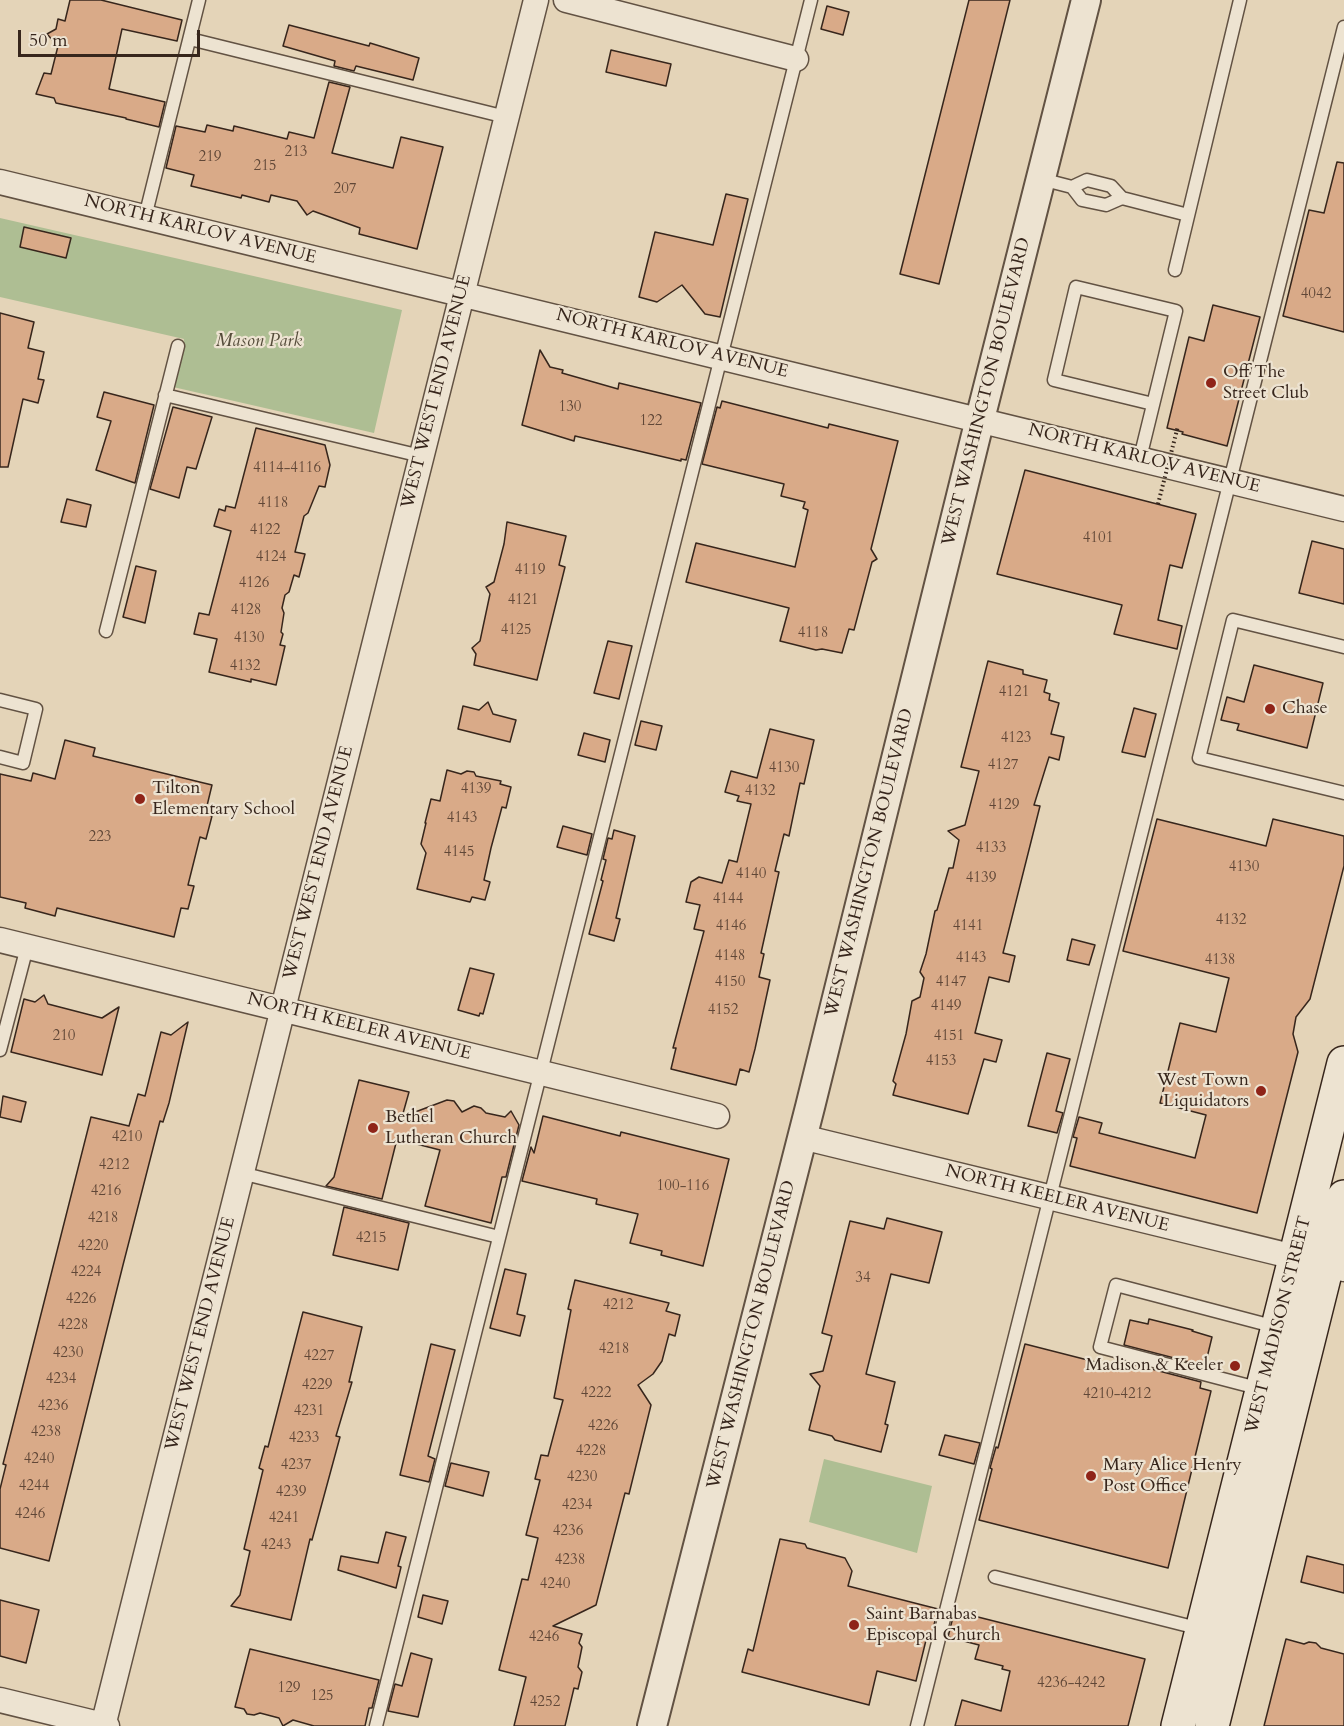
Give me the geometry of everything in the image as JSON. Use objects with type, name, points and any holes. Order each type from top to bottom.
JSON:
[{"type":"main road","name":"WEST MADISON STREET","points":[[1212,1726],[1320,1263],[1344,1063]]},
{"type":"main road","name":"WEST MADISON STREET","points":[[1178,1726],[1278,1327],[1320,1263],[1344,1197]]},
{"type":"street","name":"WEST WEST END AVENUE","points":[[104,1726],[536,0]]},
{"type":"street","points":[[566,0],[796,59]]},
{"type":"street","name":"WEST WASHINGTON BOULEVARD","points":[[652,1726],[802,1137],[1086,0]]},
{"type":"street","name":"NORTH KARLOV AVENUE","points":[[0,182],[1344,509]]},
{"type":"street","name":"NORTH KEELER AVENUE","points":[[0,940],[717,1116]]},
{"type":"street","name":"NORTH KEELER AVENUE","points":[[802,1137],[1320,1263]]},
{"type":"street","points":[[0,1700],[104,1726]]},
{"type":"lane","points":[[145,217],[200,0]]},
{"type":"lane","points":[[376,1726],[811,0]]},
{"type":"lane","points":[[1175,270],[1240,0]]},
{"type":"lane","points":[[917,1726],[1048,1197],[1344,27]]},
{"type":"lane","points":[[190,39],[506,117]]},
{"type":"lane","points":[[1041,179],[1072,187],[1082,200],[1106,205],[1122,198]]},
{"type":"lane","points":[[1072,187],[1087,180],[1111,186],[1122,198],[1188,215]]},
{"type":"lane","points":[[1140,458],[1176,311],[1076,287],[1054,380],[1153,404]]},
{"type":"lane","points":[[106,631],[178,346]]},
{"type":"lane","points":[[165,395],[421,456]]},
{"type":"lane","points":[[1344,647],[1233,620],[1199,758],[1344,793]]},
{"type":"lane","points":[[0,700],[36,709],[23,763],[0,758]]},
{"type":"lane","points":[[0,1050],[27,946]]},
{"type":"lane","points":[[241,1173],[499,1237]]},
{"type":"lane","points":[[1263,1389],[1100,1347],[1102,1337],[1116,1285],[1278,1327]]},
{"type":"lane","points":[[995,1577],[1202,1629]]},
{"type":"path","points":[[1158,504],[1178,426]]},
{"type":"green space","name":"Mason Park","points":[[0,218],[402,310],[374,433],[173,387],[184,339],[0,297]]},
{"type":"green space","points":[[824,1459],[932,1486],[917,1553],[809,1522]]},
{"type":"building","points":[[70,0],[101,0],[182,20],[177,41],[122,29],[109,89],[165,102],[159,127],[56,103],[54,98],[36,94],[44,73],[51,74],[58,46],[47,34],[56,29],[58,19],[65,21]]},
{"type":"building","points":[[969,0],[1010,0],[939,284],[900,274]]},
{"type":"building","points":[[827,6],[849,12],[843,35],[821,29]]},
{"type":"building","points":[[289,25],[369,46],[370,43],[419,58],[413,80],[356,66],[354,71],[334,66],[335,61],[283,46]]},
{"type":"building","points":[[611,50],[671,64],[666,86],[606,72]]},
{"type":"building","points":[[329,82],[350,87],[332,153],[393,168],[401,137],[443,147],[417,249],[359,234],[360,228],[313,211],[307,215],[297,201],[271,195],[269,202],[191,186],[194,175],[166,168],[176,126],[205,132],[207,125],[233,131],[234,126],[287,139],[289,132],[314,138]]},
{"type":"building","points":[[1337,162],[1344,163],[1344,332],[1283,316],[1309,210],[1324,213]]},
{"type":"building","points":[[726,194],[748,199],[720,317],[705,314],[682,285],[657,302],[639,297],[655,232],[713,245]]},
{"type":"building","points":[[24,227],[71,238],[66,258],[20,247]]},
{"type":"building","name":"Off The Street Club","points":[[1213,305],[1260,317],[1227,446],[1167,428],[1189,337],[1204,341]]},
{"type":"building","points":[[0,313],[34,322],[28,348],[44,352],[38,379],[44,380],[38,403],[23,399],[8,467],[0,467]]},
{"type":"building","points":[[540,350],[550,367],[563,370],[562,373],[618,389],[619,383],[701,403],[686,460],[681,459],[681,461],[575,436],[574,441],[522,425]]},
{"type":"building","points":[[104,392],[154,405],[135,483],[96,470],[111,421],[97,417]]},
{"type":"building","points":[[722,401],[828,428],[829,424],[898,441],[871,549],[877,559],[872,562],[854,630],[849,629],[842,653],[816,650],[780,641],[789,608],[686,582],[696,543],[795,567],[808,510],[803,508],[805,502],[781,496],[784,484],[702,464],[717,407],[720,408]]},
{"type":"building","points":[[173,407],[212,417],[196,469],[187,467],[179,498],[150,489]]},
{"type":"building","points":[[256,428],[325,445],[330,465],[325,487],[319,486],[308,513],[304,516],[295,552],[305,554],[299,577],[294,575],[282,608],[284,613],[281,632],[283,634],[280,645],[285,646],[276,685],[251,679],[251,682],[209,672],[217,639],[194,634],[199,613],[209,615],[231,531],[214,526],[219,509],[225,511],[226,506],[235,508]]},
{"type":"building","points":[[1025,470],[1196,514],[1182,568],[1170,565],[1158,620],[1182,626],[1177,649],[1114,634],[1122,605],[997,574]]},
{"type":"building","points":[[67,499],[91,505],[86,527],[61,522]]},
{"type":"building","points":[[507,522],[566,536],[559,565],[565,567],[537,680],[474,665],[476,654],[472,648],[480,641],[490,594],[486,587],[494,582]]},
{"type":"building","points":[[1312,541],[1344,549],[1344,604],[1299,593]]},
{"type":"building","points":[[136,566],[156,571],[145,623],[123,617]]},
{"type":"building","points":[[608,641],[632,646],[619,699],[594,693]]},
{"type":"building","points":[[988,661],[1023,670],[1023,674],[1047,680],[1044,692],[1050,694],[1049,700],[1059,703],[1051,734],[1064,737],[1059,760],[1049,757],[1034,805],[1040,806],[1003,953],[1015,956],[1009,982],[989,977],[975,1033],[1002,1040],[996,1062],[984,1059],[968,1114],[893,1095],[896,1084],[893,1081],[912,1001],[920,997],[924,978],[920,972],[935,911],[949,868],[953,868],[959,840],[948,831],[965,825],[979,771],[961,767]]},
{"type":"building","name":"Chase","points":[[1254,665],[1323,683],[1307,748],[1237,730],[1239,724],[1221,720],[1227,697],[1244,702]]},
{"type":"building","points":[[488,702],[493,714],[516,720],[510,742],[458,729],[463,706],[479,710]]},
{"type":"building","points":[[1134,708],[1156,714],[1145,757],[1122,752]]},
{"type":"building","points":[[641,721],[662,726],[656,750],[635,745]]},
{"type":"building","points":[[770,729],[814,740],[804,784],[800,783],[789,836],[784,834],[775,871],[779,872],[761,953],[764,954],[759,977],[770,980],[755,1049],[749,1072],[740,1069],[736,1085],[671,1069],[676,1048],[673,1048],[704,931],[694,929],[700,905],[686,902],[691,882],[699,877],[722,883],[729,860],[737,862],[751,804],[737,801],[739,796],[725,792],[731,771],[757,778]]},
{"type":"building","points":[[584,733],[610,740],[605,762],[578,755]]},
{"type":"building","points":[[65,740],[95,748],[93,756],[212,785],[205,814],[212,816],[206,839],[200,837],[188,885],[194,886],[188,909],[181,908],[174,937],[57,908],[55,916],[25,908],[26,903],[0,897],[0,774],[31,781],[33,773],[55,779]]},
{"type":"building","points":[[447,770],[461,774],[467,771],[474,772],[476,776],[501,781],[500,784],[511,787],[506,808],[502,807],[491,848],[484,880],[490,882],[485,900],[472,897],[470,902],[417,889],[426,853],[421,844],[431,799],[440,801]]},
{"type":"building","points":[[1157,819],[1266,846],[1273,819],[1344,836],[1344,866],[1310,999],[1296,1017],[1293,1034],[1298,1052],[1257,1213],[1070,1166],[1077,1138],[1073,1137],[1079,1117],[1102,1123],[1099,1133],[1195,1158],[1206,1115],[1160,1103],[1180,1023],[1216,1032],[1229,978],[1123,951]]},
{"type":"building","points":[[563,826],[592,834],[587,855],[557,847]]},
{"type":"building","points":[[614,830],[635,836],[616,918],[620,919],[614,941],[589,934],[603,881],[601,880],[606,860],[603,859],[608,838],[612,839]]},
{"type":"building","points":[[1072,939],[1095,945],[1089,965],[1067,960]]},
{"type":"building","points":[[470,968],[494,974],[483,1014],[480,1013],[479,1016],[458,1010]]},
{"type":"building","points":[[44,995],[48,1004],[102,1018],[119,1007],[102,1075],[11,1052],[24,999],[35,1002]]},
{"type":"building","points":[[188,1022],[169,1103],[163,1122],[160,1121],[49,1561],[0,1548],[0,1489],[6,1465],[3,1464],[91,1117],[129,1126],[138,1094],[145,1096],[161,1032],[171,1035]]},
{"type":"building","points":[[1047,1053],[1070,1059],[1056,1111],[1063,1113],[1057,1133],[1028,1126]]},
{"type":"building","points":[[359,1080],[409,1092],[402,1117],[447,1100],[454,1101],[462,1112],[474,1106],[486,1113],[505,1117],[511,1111],[519,1125],[506,1177],[502,1177],[491,1223],[425,1206],[440,1150],[397,1139],[382,1199],[326,1186],[334,1177]]},
{"type":"building","points":[[3,1096],[26,1102],[21,1122],[0,1117]]},
{"type":"building","points":[[543,1116],[620,1136],[621,1132],[729,1159],[703,1266],[661,1255],[662,1251],[630,1243],[638,1214],[596,1204],[597,1199],[522,1181],[531,1147],[534,1153]]},
{"type":"building","points":[[344,1207],[409,1223],[398,1270],[333,1255]]},
{"type":"building","points":[[887,1218],[942,1232],[929,1283],[891,1274],[866,1374],[895,1382],[881,1452],[835,1440],[832,1436],[809,1430],[820,1386],[810,1374],[823,1371],[832,1336],[822,1333],[850,1221],[884,1229]]},
{"type":"building","points":[[505,1269],[526,1274],[517,1314],[525,1316],[520,1336],[490,1328]]},
{"type":"building","points":[[575,1280],[669,1303],[666,1311],[680,1315],[675,1336],[669,1334],[662,1361],[653,1374],[638,1385],[651,1405],[629,1494],[625,1493],[596,1605],[553,1626],[582,1634],[579,1643],[582,1647],[578,1667],[582,1672],[578,1689],[574,1688],[565,1726],[514,1726],[526,1677],[499,1670],[522,1579],[528,1580],[538,1538],[526,1535],[540,1480],[535,1479],[541,1455],[548,1456],[563,1400],[554,1398],[571,1310],[568,1309]]},
{"type":"building","points":[[303,1312],[362,1327],[349,1382],[352,1382],[336,1436],[340,1437],[312,1540],[310,1539],[291,1620],[231,1606],[240,1595],[250,1551],[244,1549],[263,1470],[259,1468],[265,1446],[268,1447]]},
{"type":"building","points":[[1149,1319],[1212,1337],[1205,1366],[1124,1345],[1130,1320],[1148,1324]]},
{"type":"building","points":[[431,1344],[455,1350],[428,1456],[435,1459],[429,1482],[400,1475]]},
{"type":"building","name":"Mary Alice Henry Post Office","points":[[1025,1344],[1119,1368],[1121,1361],[1201,1382],[1200,1388],[1211,1391],[1168,1568],[979,1520],[992,1469],[990,1468],[996,1447],[998,1448]]},
{"type":"building","points":[[945,1435],[980,1443],[974,1464],[939,1455]]},
{"type":"building","points":[[451,1463],[489,1472],[483,1496],[445,1486]]},
{"type":"building","points":[[386,1532],[406,1537],[398,1566],[401,1567],[396,1588],[338,1570],[341,1556],[378,1563]]},
{"type":"building","points":[[780,1539],[805,1544],[807,1548],[845,1558],[852,1571],[848,1586],[938,1609],[932,1633],[928,1632],[916,1681],[877,1671],[869,1705],[742,1672],[748,1649],[753,1651]]},
{"type":"building","points":[[1307,1556],[1344,1565],[1344,1593],[1301,1582]]},
{"type":"building","points":[[423,1595],[448,1601],[442,1624],[418,1617]]},
{"type":"building","points":[[0,1600],[39,1610],[26,1663],[0,1656]]},
{"type":"building","points":[[958,1612],[1145,1659],[1128,1726],[955,1726],[962,1700],[1001,1711],[1010,1671],[1002,1669],[1003,1666],[975,1659],[979,1645],[948,1637],[954,1613]]},
{"type":"building","points":[[1286,1639],[1304,1644],[1316,1643],[1321,1648],[1344,1654],[1344,1726],[1264,1726]]},
{"type":"building","points":[[250,1649],[379,1680],[365,1726],[314,1726],[293,1720],[283,1726],[279,1718],[260,1713],[247,1714],[244,1709],[235,1707]]},
{"type":"building","points":[[411,1653],[432,1659],[418,1717],[388,1711],[395,1684],[402,1686]]},
{"type":"place","name":"Off The Street Club","points":[[1211,383]]},
{"type":"place","name":"Chase","points":[[1270,709]]},
{"type":"place","name":"Tilton Elementary School","points":[[140,799]]},
{"type":"place","name":"West Town Liquidators","points":[[1261,1091]]},
{"type":"place","name":"Bethel Lutheran Church","points":[[373,1128]]},
{"type":"place","name":"Madison & Keeler","points":[[1235,1366]]},
{"type":"place","name":"Mary Alice Henry Post Office","points":[[1091,1476]]},
{"type":"place","name":"Saint Barnabas Episcopal Church","points":[[854,1625]]}]
